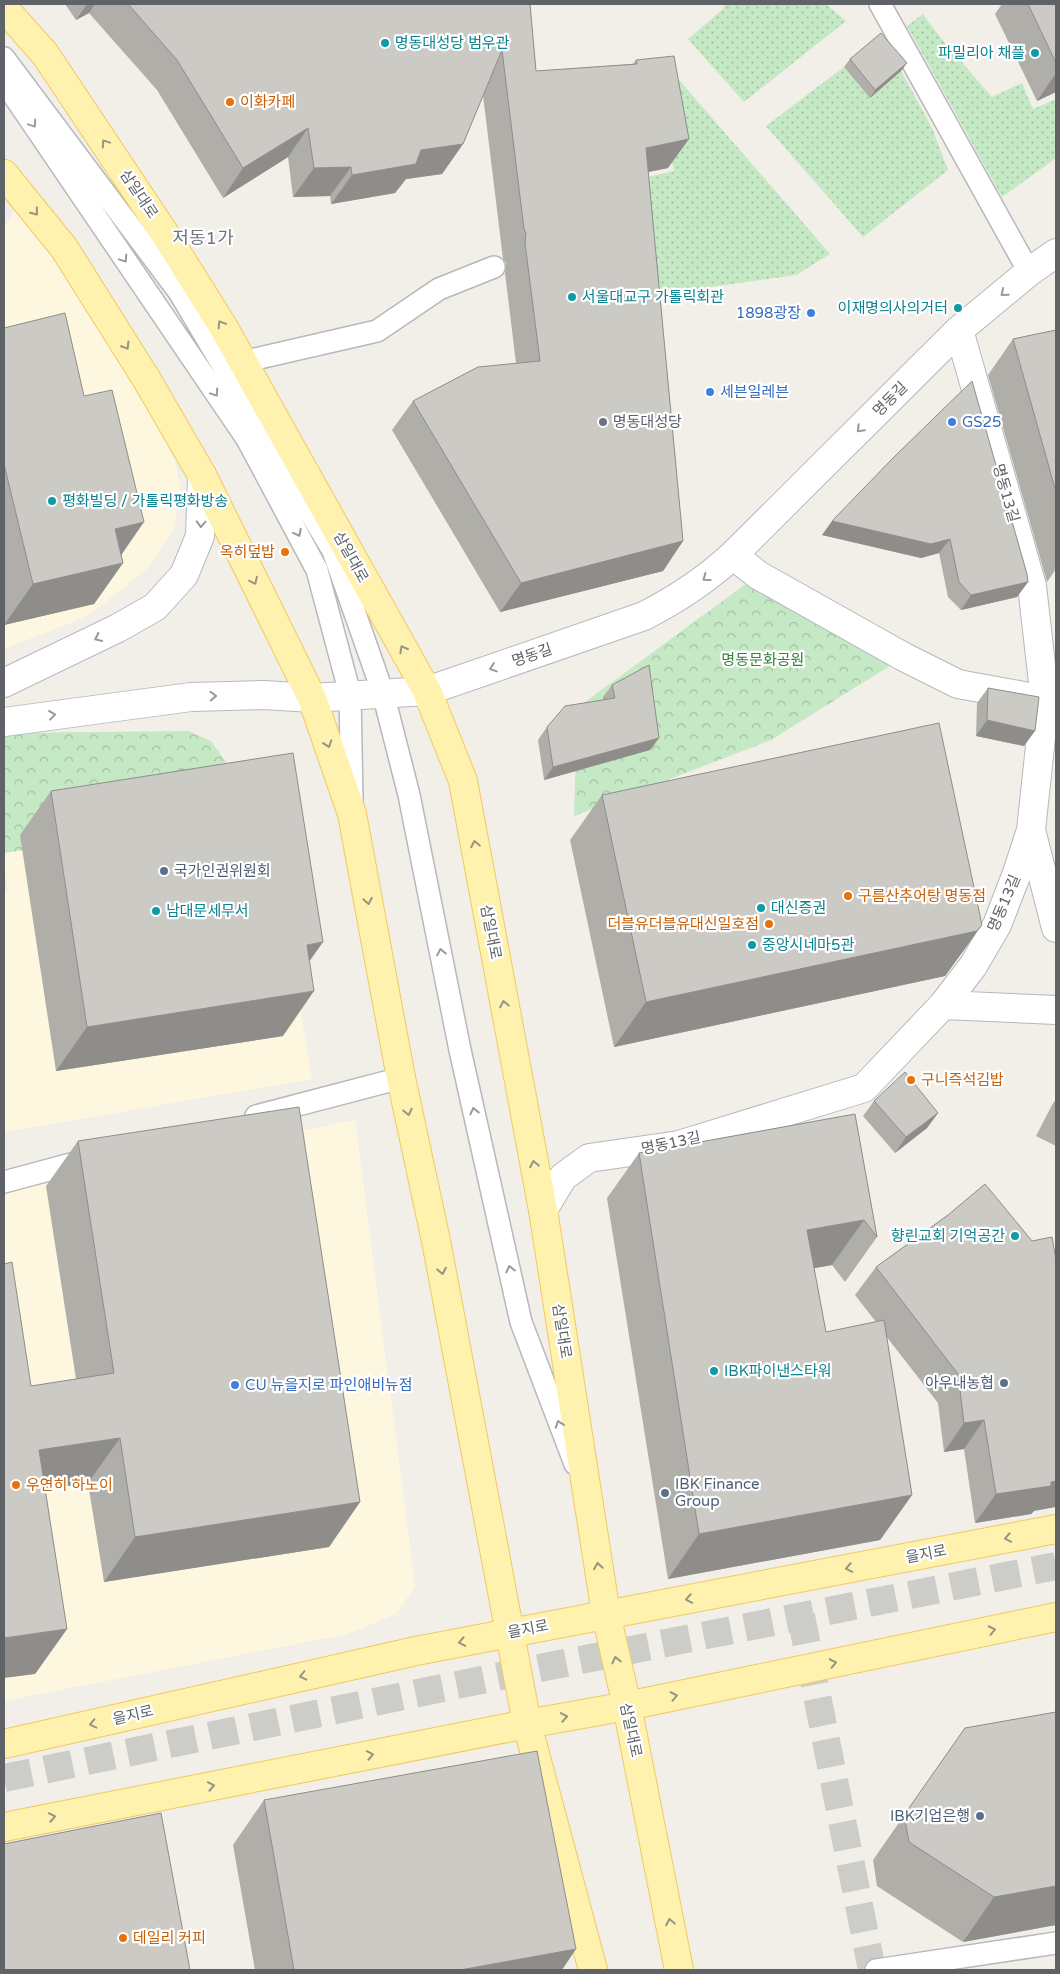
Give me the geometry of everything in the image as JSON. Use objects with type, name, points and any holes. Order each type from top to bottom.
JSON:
[{"type":"main road","name":"삼일대로","points":[[4,8],[45,54],[167,238],[242,362],[427,692],[463,781],[543,1210],[606,1614],[680,1970]]},
{"type":"main road","points":[[4,174],[64,248],[147,380],[202,475],[312,698],[352,814],[401,1078],[438,1250],[527,1724],[593,1970]]},
{"type":"main road","name":"을지로","points":[[4,1744],[379,1659],[510,1632],[1056,1530]]},
{"type":"main road","points":[[4,1827],[626,1706],[1056,1617]]},
{"type":"street","name":"명동길","points":[[4,722],[191,697],[264,695],[312,698],[350,694],[427,692],[644,616],[692,589],[713,574],[959,330],[1029,272],[1056,253]]},
{"type":"street","name":"명동13길","points":[[543,1210],[562,1177],[589,1158],[679,1145],[864,1088],[943,1005],[974,966],[997,925],[1031,830],[1045,700],[1032,586],[959,330]]},
{"type":"street","points":[[4,683],[118,628],[155,607],[184,575],[200,536],[202,475]]},
{"type":"street","points":[[733,555],[758,576],[904,657],[958,684],[1045,700]]},
{"type":"street","points":[[1031,830],[1056,928]]},
{"type":"street","points":[[943,1005],[1056,1010]]},
{"type":"street","points":[[153,1797],[158,1826]]},
{"type":"lane","points":[[880,4],[1029,272]]},
{"type":"lane","points":[[4,58],[179,292],[333,551],[383,693],[410,795],[460,1050],[522,1322],[589,1502]]},
{"type":"lane","points":[[4,85],[19,104],[247,439],[317,570],[350,694],[352,814]]},
{"type":"lane","points":[[242,362],[377,331],[439,289],[494,268]]},
{"type":"lane","points":[[240,1120],[401,1078]]},
{"type":"lane","points":[[4,1182],[108,1155]]},
{"type":"lane","points":[[876,1970],[1056,1943]]},
{"type":"shaded area","points":[[16,205],[91,292],[175,460],[181,491],[174,528],[150,566],[106,602],[80,619],[4,649],[4,224],[9,222]]},
{"type":"shaded area","name":"남대문세무서","points":[[267,815],[312,1079],[4,1132],[4,892],[8,891],[4,868],[4,853]]},
{"type":"shaded area","points":[[355,1120],[415,1586],[396,1614],[347,1634],[4,1701],[4,1192]]},
{"type":"green space","points":[[724,4],[826,4],[846,21],[744,102],[688,39],[723,9]]},
{"type":"green space","points":[[923,14],[940,37],[992,97],[1022,83],[1033,109],[1056,99],[1056,158],[1002,197],[907,26]]},
{"type":"green space","points":[[844,67],[870,98],[901,71],[932,128],[948,170],[863,237],[766,126]]},
{"type":"green space","points":[[673,73],[830,254],[796,275],[652,295],[638,179],[674,171],[658,83]]},
{"type":"green space","name":"명동문화공원","points":[[758,575],[904,657],[771,740],[574,816],[577,708]]},
{"type":"green space","points":[[188,731],[211,741],[247,792],[267,815],[4,853],[4,733]]},
{"type":"building","points":[[128,4],[530,4],[536,71],[637,64],[636,60],[674,56],[689,139],[646,148],[683,541],[521,583],[413,401],[478,367],[540,361],[525,243],[526,233],[502,50],[463,144],[421,150],[416,164],[352,175],[351,167],[314,168],[308,128],[243,168],[177,60]]},
{"type":"building","points":[[1028,4],[1056,4],[1056,63]]},
{"type":"building","points":[[881,33],[907,63],[875,90],[850,59]]},
{"type":"building","points":[[65,313],[84,396],[112,390],[144,522],[115,529],[123,563],[33,584],[4,464],[4,328]]},
{"type":"building","points":[[1056,330],[1056,492],[1013,339]]},
{"type":"building","points":[[972,381],[1028,582],[971,595],[959,582],[950,539],[931,544],[832,521]]},
{"type":"building","points":[[649,665],[659,738],[553,767],[547,727],[565,706],[615,698],[612,685]]},
{"type":"building","points":[[988,688],[1039,697],[1035,731],[987,720]]},
{"type":"building","name":"대신증권","points":[[939,723],[982,925],[977,931],[646,1002],[602,795]]},
{"type":"building","name":"남대문세무서","points":[[293,753],[323,942],[307,945],[314,991],[87,1027],[51,791]]},
{"type":"building","points":[[905,1072],[938,1113],[906,1137],[874,1101]]},
{"type":"building","points":[[299,1107],[360,1502],[135,1537],[120,1438],[39,1450],[67,1629],[4,1638],[4,1264],[12,1262],[31,1386],[114,1373],[78,1141]]},
{"type":"building","name":"IBK파이낸스타워","points":[[855,1114],[877,1237],[864,1220],[807,1230],[826,1332],[884,1320],[912,1495],[699,1534],[639,1153]]},
{"type":"building","points":[[985,1184],[1032,1241],[1052,1237],[1056,1260],[1056,1481],[1051,1482],[1051,1486],[996,1494],[984,1420],[964,1423],[958,1374],[876,1267],[948,1215]]},
{"type":"building","name":"IBK기업은행","points":[[1056,1712],[1056,1886],[994,1897],[909,1842],[904,1815],[965,1728]]},
{"type":"building","points":[[537,1751],[576,1949],[460,1970],[294,1970],[264,1800]]},
{"type":"building","points":[[161,1813],[190,1970],[4,1970],[4,1844]]},
{"type":"tunnel","points":[[4,1778],[545,1667],[1056,1566]]},
{"type":"tunnel","points":[[801,1616],[872,1970]]},
{"type":"place","name":"명동대성당 범우관","points":[[385,43]]},
{"type":"place","name":"파밀리아 채플","points":[[1035,53]]},
{"type":"place","name":"이화카페","points":[[230,102]]},
{"type":"place","name":"서울대교구 가톨릭회관","points":[[572,297]]},
{"type":"place","name":"이재명의사의거터","points":[[958,308]]},
{"type":"place","name":"1898광장","points":[[811,313]]},
{"type":"place","name":"세븐일레븐","points":[[710,392]]},
{"type":"place","name":"명동대성당","points":[[603,422]]},
{"type":"place","name":"GS25","points":[[952,422]]},
{"type":"place","name":"평화빌딩 / 가톨릭평화방송","points":[[52,501]]},
{"type":"place","name":"옥히덮밥","points":[[285,552]]},
{"type":"place","name":"국가인권위원회","points":[[164,871]]},
{"type":"place","name":"구름산추어탕 명동점","points":[[848,896]]},
{"type":"place","name":"대신증권","points":[[761,908]]},
{"type":"place","name":"남대문세무서","points":[[156,911]]},
{"type":"place","name":"더블유더블유대신일호점","points":[[769,924]]},
{"type":"place","name":"중앙시네마5관","points":[[752,945]]},
{"type":"place","name":"구니즉석김밥","points":[[911,1080]]},
{"type":"place","name":"향린교회 기억공간","points":[[1015,1236]]},
{"type":"place","name":"IBK파이낸스타워","points":[[714,1371]]},
{"type":"place","name":"아우내농협","points":[[1004,1383]]},
{"type":"place","name":"CU 뉴을지로 파인애비뉴점","points":[[235,1385]]},
{"type":"place","name":"우연히 하노이","points":[[16,1485]]},
{"type":"place","name":"IBK Finance Group","points":[[665,1493]]},
{"type":"place","name":"IBK기업은행","points":[[980,1816]]},
{"type":"place","name":"데일리 커피","points":[[123,1938]]},
{"type":"district","name":"저동1가","points":[[203,238]]}]
